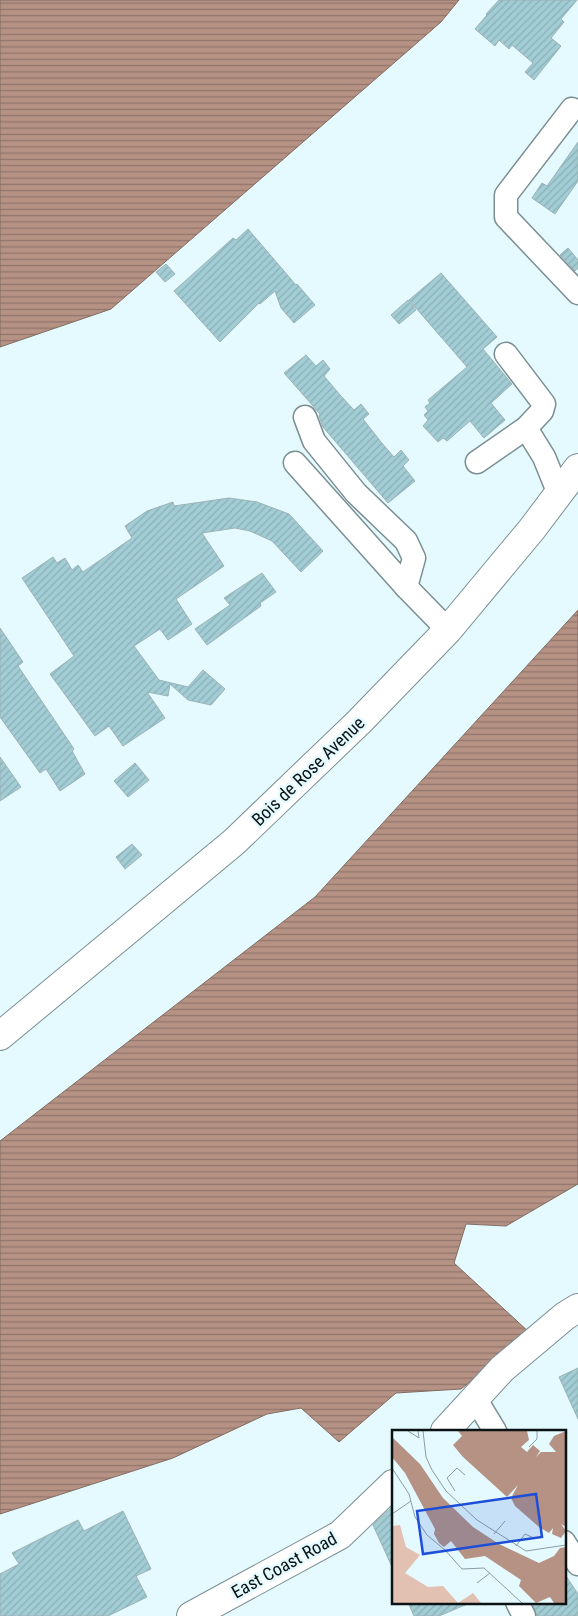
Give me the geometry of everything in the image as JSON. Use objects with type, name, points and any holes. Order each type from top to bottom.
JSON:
[{"type":"main road","name":"Bois de Rose Avenue","points":[[0,1036],[234,842],[359,722],[448,630],[532,529],[578,468]]},
{"type":"main road","points":[[446,1430],[502,1369],[565,1316],[578,1308]]},
{"type":"main road","name":"East Coast Road","points":[[191,1616],[340,1535],[392,1485]]},
{"type":"street","points":[[572,109],[506,195],[506,216],[578,293]]},
{"type":"street","points":[[477,462],[526,428],[542,410],[544,404],[506,354]]},
{"type":"street","points":[[305,417],[314,441],[356,493],[406,541],[414,558],[406,587]]},
{"type":"street","points":[[526,428],[544,457],[558,494]]},
{"type":"street","points":[[295,463],[406,587],[448,630]]},
{"type":"street","points":[[475,1398],[495,1430]]},
{"type":"street","points":[[566,1545],[578,1564]]},
{"type":"street","points":[[518,1604],[524,1616]]},
{"type":"shaded area","points":[[0,0],[459,0],[441,22],[111,309],[0,347]]},
{"type":"shaded area","points":[[578,610],[578,1184],[506,1226],[466,1224],[454,1263],[530,1333],[461,1389],[396,1393],[339,1442],[301,1408],[267,1414],[173,1458],[0,1514],[0,1141],[315,897]]},
{"type":"building","points":[[499,0],[577,0],[561,19],[564,22],[551,38],[561,46],[534,80],[525,72],[533,63],[512,45],[509,49],[499,40],[495,46],[475,29]]},
{"type":"building","points":[[578,142],[578,181],[555,214],[532,198],[542,183],[547,186]]},
{"type":"building","points":[[248,229],[315,305],[294,323],[281,308],[275,291],[259,303],[220,342],[174,291],[233,238],[236,240]]},
{"type":"building","points":[[568,248],[578,260],[578,268],[575,271],[560,255]]},
{"type":"building","points":[[166,264],[175,274],[165,282],[156,272]]},
{"type":"building","points":[[441,273],[497,337],[483,349],[512,384],[491,403],[505,420],[484,438],[470,421],[447,441],[443,438],[438,442],[423,426],[428,420],[424,415],[428,411],[425,407],[430,403],[428,400],[467,367],[409,300]]},
{"type":"building","points":[[408,300],[416,310],[399,324],[391,315]]},
{"type":"building","points":[[306,355],[316,366],[323,360],[330,369],[324,376],[341,396],[354,410],[361,404],[369,414],[363,419],[394,457],[401,450],[409,460],[403,466],[415,481],[388,503],[323,427],[320,414],[284,373]]},
{"type":"building","points":[[229,498],[257,502],[289,514],[323,551],[301,572],[272,541],[250,531],[235,528],[202,533],[224,566],[176,599],[192,624],[168,640],[160,629],[134,646],[159,680],[188,687],[203,670],[225,689],[211,705],[188,700],[170,684],[168,696],[147,692],[165,718],[123,746],[109,726],[95,736],[50,674],[74,656],[22,578],[53,557],[57,563],[65,558],[72,570],[78,565],[83,572],[132,538],[125,526],[147,511],[173,502],[174,506]]},
{"type":"building","points":[[262,573],[276,592],[260,603],[261,606],[207,645],[195,629],[230,605],[224,598]]},
{"type":"building","points":[[0,628],[23,662],[18,666],[74,749],[72,751],[85,774],[60,791],[46,769],[40,773],[0,717]]},
{"type":"building","points":[[0,757],[21,787],[0,801]]},
{"type":"building","points":[[135,763],[149,780],[128,797],[114,781]]},
{"type":"building","points":[[132,844],[142,855],[125,869],[116,857]]},
{"type":"building","points":[[578,1368],[578,1419],[559,1377]]},
{"type":"building","points":[[392,1507],[392,1567],[373,1525]]},
{"type":"building","points":[[123,1511],[151,1569],[136,1576],[147,1597],[108,1616],[0,1616],[0,1574],[19,1564],[12,1553],[78,1520],[84,1531]]},
{"type":"building","points":[[566,1576],[578,1594],[578,1616],[537,1616],[533,1604],[566,1604]]},
{"type":"building","points":[[409,1604],[467,1604],[439,1616],[414,1616]]}]
